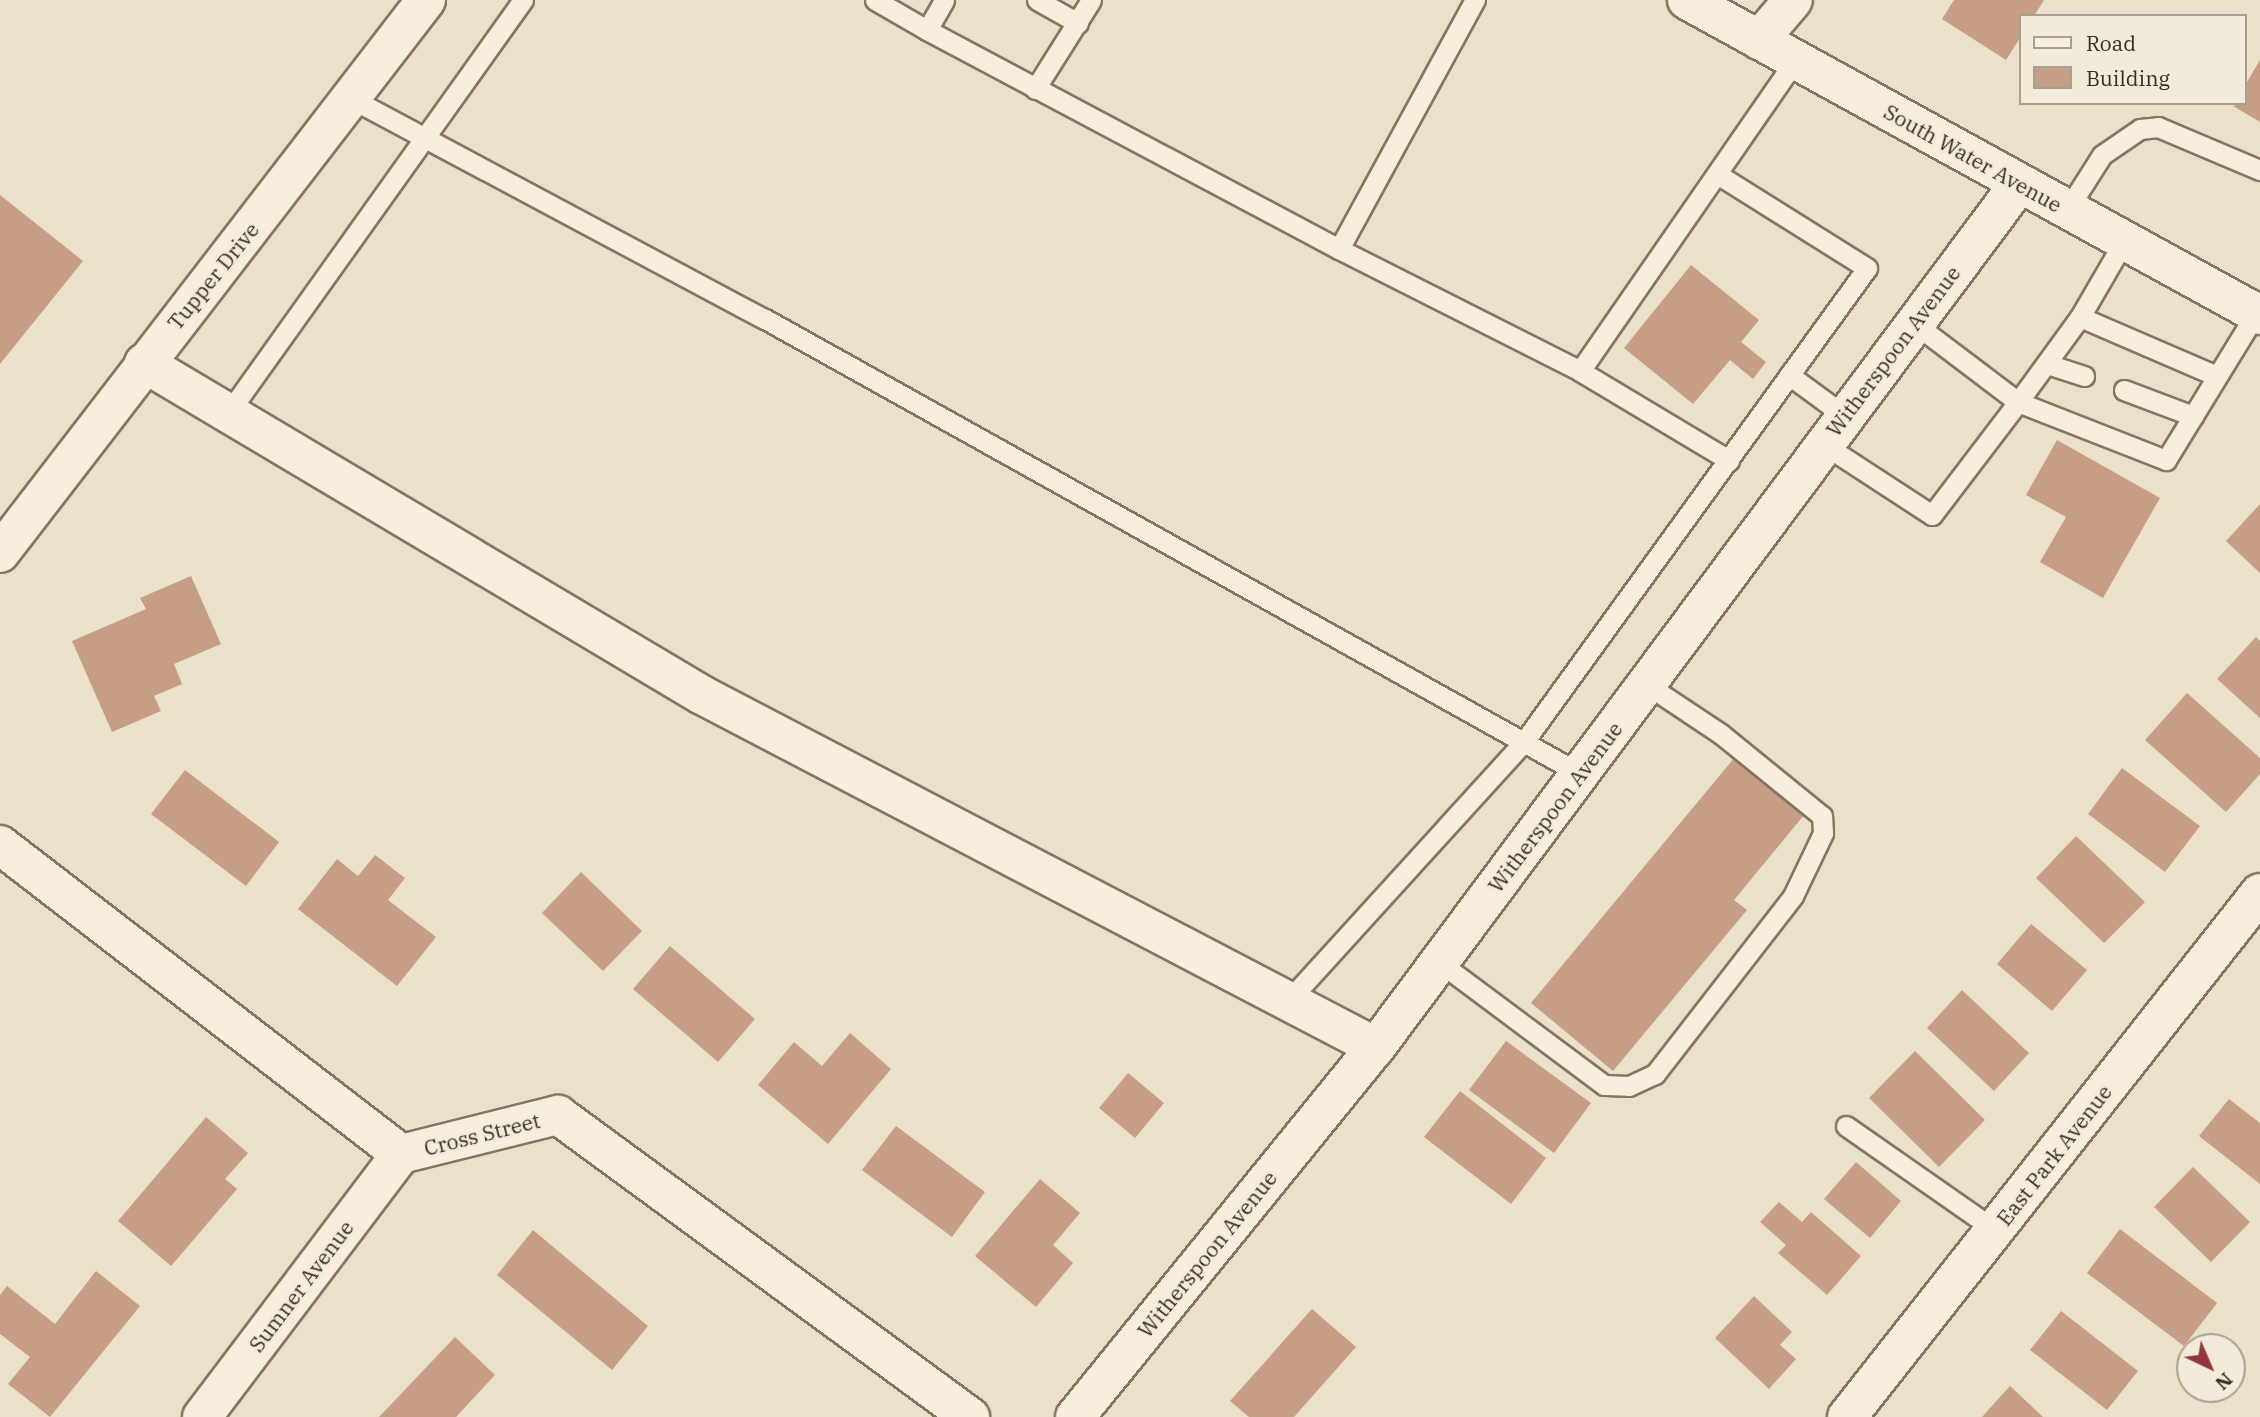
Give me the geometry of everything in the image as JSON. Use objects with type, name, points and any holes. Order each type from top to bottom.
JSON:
[{"type":"street","name":"Tupper Drive","points":[[0,553],[144,363],[354,100],[426,0]]},
{"type":"street","name":"South Water Avenue","points":[[1687,0],[2258,314]]},
{"type":"street","points":[[1759,40],[1793,0]]},
{"type":"street","name":"Witherspoon Avenue","points":[[1074,1417],[1376,1047],[2019,184]]},
{"type":"street","points":[[144,363],[226,416],[702,695],[1376,1047]]},
{"type":"street","name":"Cross Street","points":[[0,845],[401,1154],[558,1115],[970,1417]]},
{"type":"street","name":"East Park Avenue","points":[[1847,1417],[2260,893]]},
{"type":"street","name":"Sumner Avenue","points":[[202,1417],[401,1154]]},
{"type":"lane","points":[[226,416],[523,0]]},
{"type":"lane","points":[[875,0],[1035,89],[1339,249],[1580,371],[1729,460]]},
{"type":"lane","points":[[927,30],[944,0]]},
{"type":"lane","points":[[1037,0],[1078,23]]},
{"type":"lane","points":[[1035,89],[1091,0]]},
{"type":"lane","points":[[1339,249],[1475,0]]},
{"type":"lane","points":[[1580,371],[1719,175],[1794,60]]},
{"type":"lane","points":[[354,100],[765,319],[1579,773]]},
{"type":"lane","points":[[2067,210],[2102,155],[2140,129],[2158,127],[2260,170]]},
{"type":"lane","points":[[1288,1002],[1523,743],[1867,268],[1719,175]]},
{"type":"lane","points":[[1789,375],[1834,430],[1932,515],[2080,317],[2124,241]]},
{"type":"lane","points":[[1914,324],[2018,402],[2166,460],[2258,314]]},
{"type":"lane","points":[[2080,317],[2217,376]]},
{"type":"lane","points":[[2047,364],[2084,376]]},
{"type":"lane","points":[[2124,390],[2193,416]]},
{"type":"lane","points":[[1439,962],[1604,1085],[1629,1086],[1655,1074],[1793,896],[1823,833],[1822,816],[1721,734],[1646,684]]},
{"type":"lane","points":[[1846,1126],[1995,1230]]},
{"type":"building","points":[[1954,0],[2044,0],[2035,14],[2018,14],[2018,41],[2006,60],[1942,19]]},
{"type":"building","points":[[2260,60],[2260,122],[2233,106],[2246,105],[2246,84]]},
{"type":"building","points":[[0,195],[83,261],[0,364]]},
{"type":"building","points":[[1691,265],[1759,320],[1741,342],[1766,362],[1753,379],[1730,360],[1693,404],[1624,348]]},
{"type":"building","points":[[2057,440],[2160,498],[2103,598],[2040,562],[2066,517],[2026,495]]},
{"type":"building","points":[[2260,504],[2260,573],[2226,541]]},
{"type":"building","points":[[191,576],[221,644],[174,664],[182,684],[154,696],[161,711],[112,732],[72,641],[146,609],[140,598]]},
{"type":"building","points":[[2256,637],[2260,641],[2260,718],[2217,679]]},
{"type":"building","points":[[2187,693],[2260,758],[2260,774],[2226,812],[2145,740]]},
{"type":"building","points":[[1735,757],[1805,814],[1734,900],[1747,910],[1613,1071],[1531,1003]]},
{"type":"building","points":[[2122,768],[2200,826],[2165,872],[2088,814]]},
{"type":"building","points":[[185,770],[279,842],[246,886],[151,814]]},
{"type":"building","points":[[2076,836],[2145,902],[2104,943],[2036,878]]},
{"type":"building","points":[[375,855],[405,878],[388,900],[436,937],[397,986],[298,909],[337,859],[358,876]]},
{"type":"building","points":[[581,872],[642,931],[603,971],[542,913]]},
{"type":"building","points":[[2031,924],[2087,970],[2052,1011],[1997,964]]},
{"type":"building","points":[[670,946],[755,1019],[718,1062],[633,989]]},
{"type":"building","points":[[1962,990],[2029,1053],[1994,1091],[1927,1028]]},
{"type":"building","points":[[850,1033],[891,1069],[828,1144],[758,1085],[794,1042],[822,1066]]},
{"type":"building","points":[[1506,1041],[1591,1103],[1554,1153],[1469,1090]]},
{"type":"building","points":[[1915,1051],[1985,1120],[1939,1167],[1869,1098]]},
{"type":"building","points":[[1128,1073],[1164,1103],[1135,1138],[1099,1108]]},
{"type":"building","points":[[1460,1091],[1546,1158],[1511,1204],[1424,1137]]},
{"type":"building","points":[[2229,1099],[2260,1123],[2260,1184],[2199,1136]]},
{"type":"building","points":[[206,1117],[248,1153],[225,1179],[237,1189],[171,1266],[118,1221]]},
{"type":"building","points":[[896,1126],[985,1192],[952,1237],[862,1170]]},
{"type":"building","points":[[1856,1162],[1901,1201],[1870,1238],[1824,1199]]},
{"type":"building","points":[[2193,1167],[2250,1222],[2211,1262],[2154,1207]]},
{"type":"building","points":[[1040,1179],[1080,1213],[1053,1245],[1073,1263],[1036,1307],[975,1256]]},
{"type":"building","points":[[1779,1202],[1802,1222],[1811,1212],[1861,1256],[1827,1295],[1778,1253],[1786,1245],[1760,1222]]},
{"type":"building","points":[[2120,1229],[2217,1303],[2194,1333],[2176,1333],[2176,1340],[2087,1273]]},
{"type":"building","points":[[533,1230],[648,1326],[612,1370],[497,1275]]},
{"type":"building","points":[[96,1271],[140,1306],[50,1417],[8,1384],[30,1357],[0,1334],[0,1295],[7,1286],[55,1324]]},
{"type":"building","points":[[1754,1296],[1792,1332],[1780,1345],[1796,1359],[1769,1389],[1715,1338]]},
{"type":"building","points":[[1312,1309],[1356,1347],[1294,1417],[1249,1417],[1230,1401]]},
{"type":"building","points":[[2061,1311],[2138,1371],[2107,1410],[2030,1350]]},
{"type":"building","points":[[455,1337],[495,1375],[456,1417],[379,1417]]},
{"type":"building","points":[[2010,1386],[2043,1417],[1982,1417]]}]
